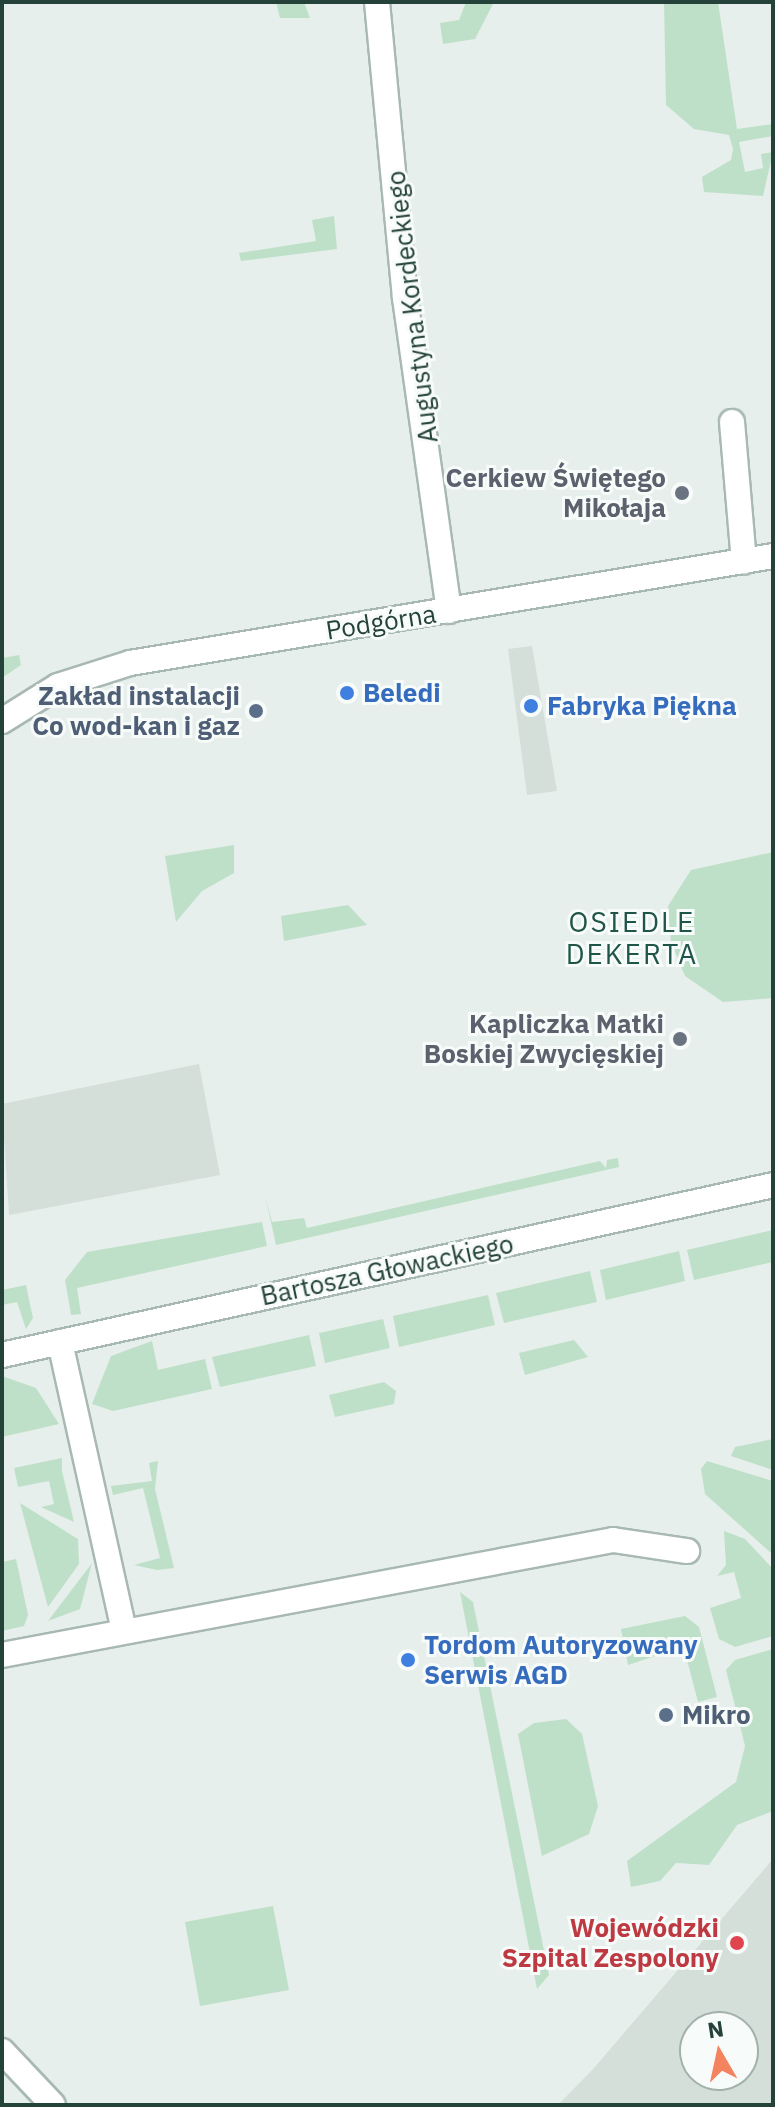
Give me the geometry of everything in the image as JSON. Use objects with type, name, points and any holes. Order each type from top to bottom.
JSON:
[{"type":"street","name":"Augustyna Kordeckiego","points":[[377,2],[405,298],[449,611]]},
{"type":"street","points":[[732,422],[744,561]]},
{"type":"street","name":"Podgórna","points":[[2,721],[40,695],[106,669],[773,556]]},
{"type":"street","name":"Bartosza Głowackiego","points":[[2,1355],[773,1185]]},
{"type":"street","points":[[60,1342],[123,1627]]},
{"type":"street","points":[[2,1655],[123,1627],[613,1540],[687,1551]]},
{"type":"street","points":[[2,2051],[53,2105]]},
{"type":"shaded area","points":[[532,646],[557,791],[527,795],[508,649]]},
{"type":"shaded area","points":[[199,1064],[220,1175],[9,1215],[2,1104]]},
{"type":"shaded area","name":"Wojewódzki Szpital Zespolony","points":[[773,1859],[773,2105],[558,2105],[594,2068]]},
{"type":"green space","points":[[276,2],[304,2],[310,18],[280,18]]},
{"type":"green space","points":[[466,2],[494,2],[475,39],[443,44],[440,23],[459,20]]},
{"type":"green space","points":[[664,2],[718,2],[737,129],[773,124],[773,136],[739,142],[745,172],[763,168],[761,154],[773,152],[763,196],[704,192],[702,177],[731,160],[733,149],[729,135],[694,129],[666,105]]},
{"type":"green space","points":[[334,216],[337,249],[241,261],[239,253],[316,241],[312,220]]},
{"type":"green space","points":[[19,655],[21,665],[2,678],[2,658]]},
{"type":"green space","points":[[234,845],[234,873],[202,891],[176,922],[165,856]]},
{"type":"green space","points":[[773,852],[773,998],[723,1002],[685,976],[671,942],[668,906],[691,870]]},
{"type":"green space","points":[[348,905],[367,925],[284,941],[281,916]]},
{"type":"green space","points":[[618,1158],[619,1167],[276,1245],[265,1195],[272,1222],[304,1218],[307,1228],[600,1161],[606,1168],[607,1160]]},
{"type":"green space","points":[[262,1222],[267,1246],[77,1288],[81,1314],[71,1315],[65,1280],[87,1252]]},
{"type":"green space","points":[[773,1230],[773,1262],[694,1280],[687,1250]]},
{"type":"green space","points":[[679,1251],[685,1281],[606,1300],[600,1270]]},
{"type":"green space","points":[[590,1271],[597,1302],[504,1323],[496,1293]]},
{"type":"green space","points":[[26,1285],[33,1318],[26,1329],[17,1302],[2,1305],[2,1290]]},
{"type":"green space","points":[[488,1295],[495,1325],[399,1347],[393,1316]]},
{"type":"green space","points":[[383,1319],[390,1348],[325,1363],[319,1333]]},
{"type":"green space","points":[[309,1335],[316,1366],[220,1387],[212,1357]]},
{"type":"green space","points":[[574,1340],[588,1357],[525,1375],[519,1353]]},
{"type":"green space","points":[[152,1341],[158,1370],[205,1359],[212,1389],[113,1411],[92,1404],[111,1356]]},
{"type":"green space","points":[[2,1376],[36,1388],[59,1424],[2,1437]]},
{"type":"green space","points":[[384,1382],[396,1391],[394,1404],[335,1417],[329,1395]]},
{"type":"green space","points":[[773,1439],[773,1470],[731,1456],[735,1447]]},
{"type":"green space","points":[[62,1458],[74,1522],[41,1507],[54,1504],[49,1481],[18,1487],[14,1468]]},
{"type":"green space","points":[[158,1461],[155,1489],[174,1568],[157,1570],[134,1565],[160,1558],[143,1488],[113,1495],[111,1486],[152,1481],[149,1463]]},
{"type":"green space","points":[[707,1461],[773,1481],[771,1553],[705,1494],[701,1469]]},
{"type":"green space","points":[[20,1503],[78,1539],[79,1564],[48,1607]]},
{"type":"green space","points":[[724,1531],[745,1539],[773,1569],[773,1636],[735,1647],[719,1639],[710,1608],[741,1598],[734,1572],[717,1576],[726,1565]]},
{"type":"green space","points":[[16,1559],[28,1615],[24,1626],[2,1631],[2,1562]]},
{"type":"green space","points":[[92,1563],[80,1609],[48,1621]]},
{"type":"green space","points":[[460,1592],[473,1602],[549,1975],[537,1989]]},
{"type":"green space","points":[[685,1616],[699,1627],[717,1697],[698,1702],[686,1656],[664,1653],[628,1665],[621,1629]]},
{"type":"green space","points":[[773,1649],[773,1811],[737,1825],[709,1865],[676,1863],[660,1881],[631,1887],[627,1861],[736,1782],[745,1746],[726,1670],[735,1660]]},
{"type":"green space","points":[[566,1719],[582,1734],[598,1806],[589,1834],[542,1856],[518,1734],[534,1723]]},
{"type":"green space","points":[[273,1906],[289,1990],[200,2006],[185,1922]]},
{"type":"place","name":"Cerkiew Świętego Mikołaja","points":[[682,493]]},
{"type":"place","name":"Beledi","points":[[347,693]]},
{"type":"place","name":"Fabryka Piękna","points":[[531,706]]},
{"type":"place","name":"Zakład instalacji Co wod-kan i gaz","points":[[256,711]]},
{"type":"place","name":"Kapliczka Matki Boskiej Zwycięskiej","points":[[680,1039]]},
{"type":"place","name":"Tordom Autoryzowany Serwis AGD","points":[[408,1660]]},
{"type":"place","name":"Mikro","points":[[666,1715]]},
{"type":"place","name":"Wojewódzki Szpital Zespolony","points":[[737,1943]]},
{"type":"district","name":"OSIEDLE DEKERTA","points":[[632,938]]}]
